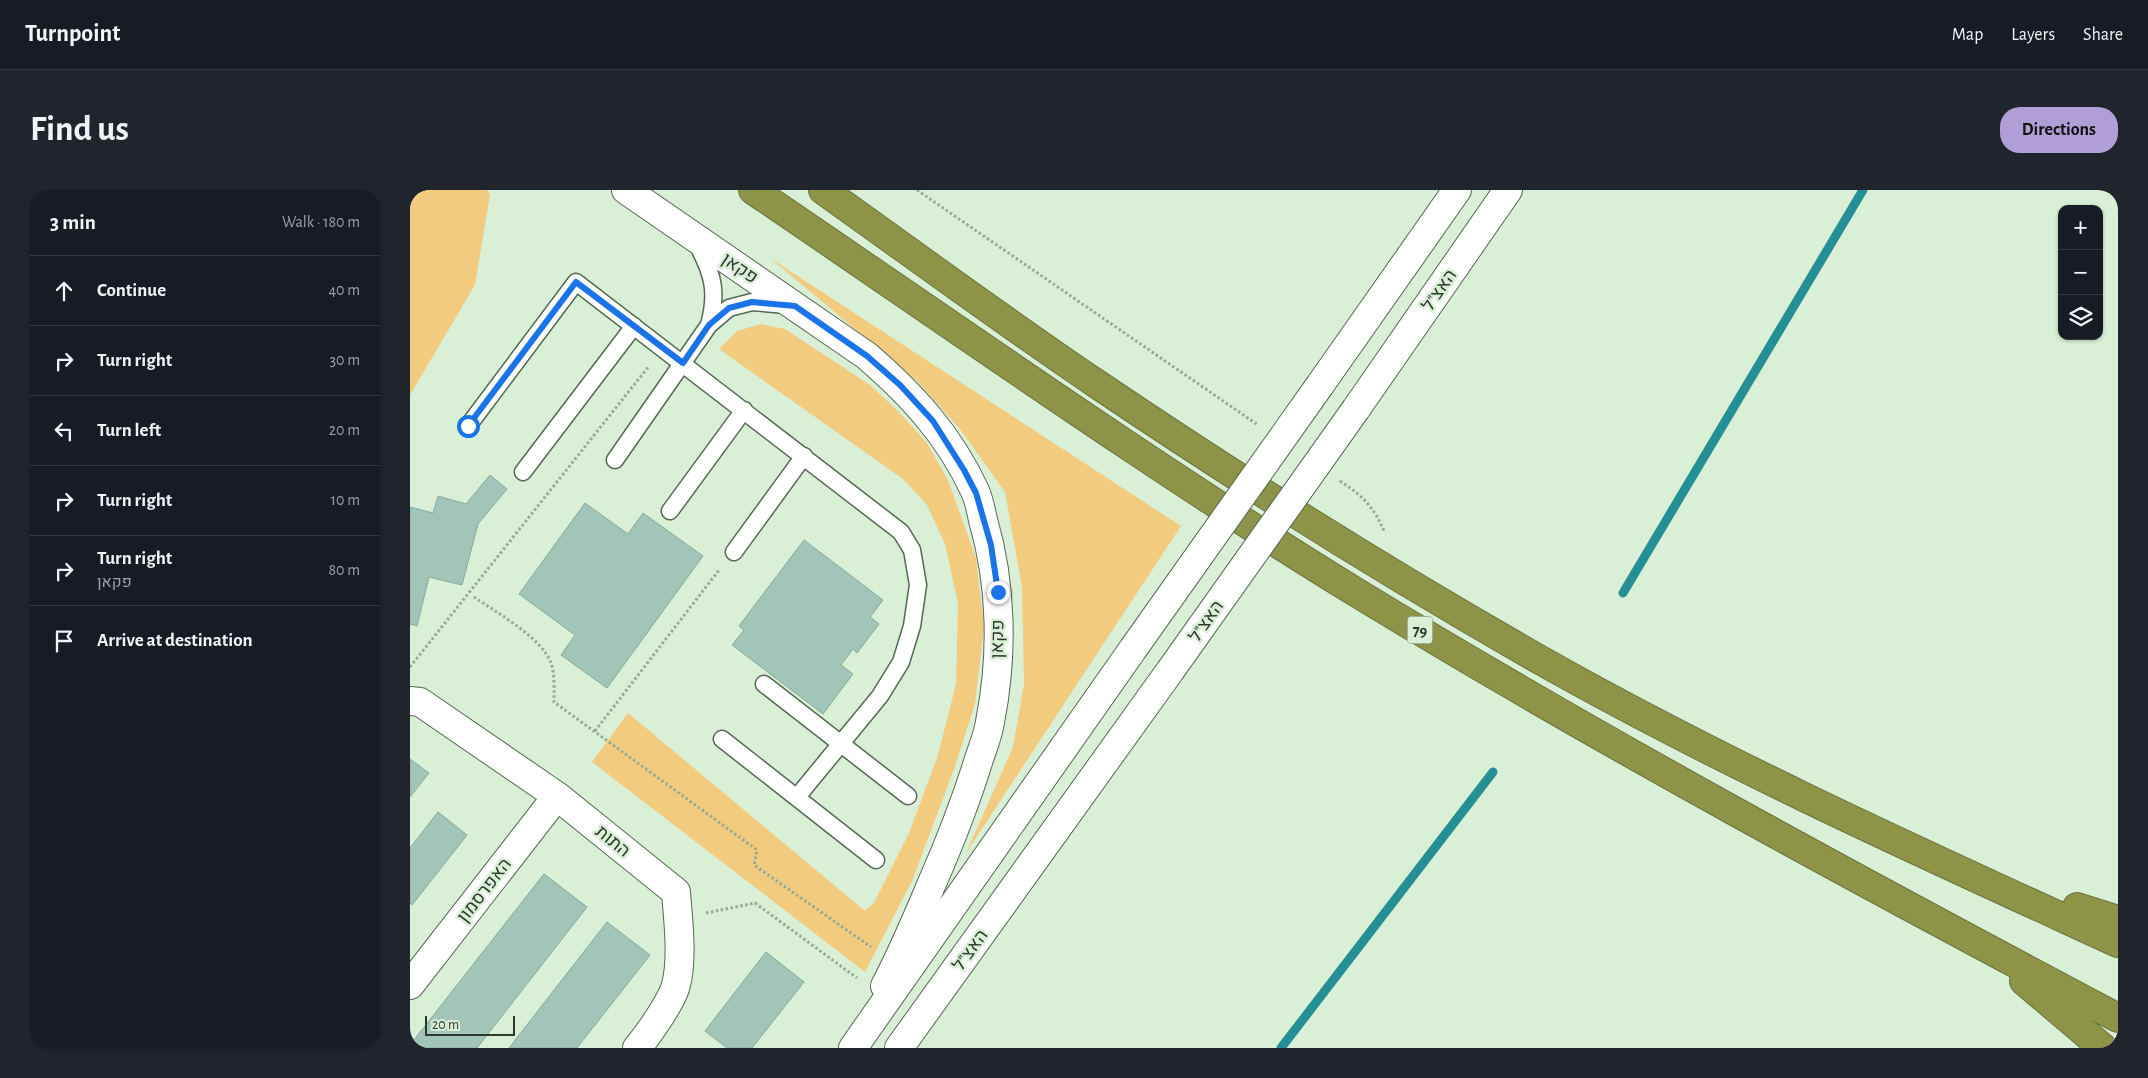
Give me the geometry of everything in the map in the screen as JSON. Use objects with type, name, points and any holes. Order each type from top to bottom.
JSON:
[{"type":"highway","name":"79","points":[[753,190],[1183,482],[1350,588],[1512,686],[1608,741],[2118,1018]]},
{"type":"highway","name":"79","points":[[822,190],[1089,379],[1193,449],[1384,568],[1536,657],[1644,716],[1971,875],[2118,943]]},
{"type":"highway","points":[[1971,875],[2118,920]]},
{"type":"highway","points":[[1985,947],[2103,1048]]},
{"type":"street","name":"פקאן","points":[[626,190],[867,356],[900,385],[933,421],[959,462],[976,493],[991,545],[998,592],[998,639],[996,682],[990,724],[974,777],[949,844],[897,965],[852,1048]]},
{"type":"street","points":[[852,1048],[1457,190]]},
{"type":"street","name":"האצ\"ל","points":[[899,1048],[1170,672],[1508,190]]},
{"type":"street","name":"התות","points":[[410,701],[420,702],[558,796],[676,892],[680,940],[676,986],[650,1032],[637,1048]]},
{"type":"street","name":"האפרסמון","points":[[410,984],[558,796]]},
{"type":"lane","points":[[693,236],[708,265],[714,283],[715,304],[709,325]]},
{"type":"lane","points":[[468,426],[576,282],[901,532],[912,550],[918,585],[912,626],[901,662],[880,696],[797,798]]},
{"type":"lane","points":[[615,460],[709,325],[729,308],[752,302],[795,306]]},
{"type":"lane","points":[[523,472],[634,326]]},
{"type":"lane","points":[[670,511],[744,410]]},
{"type":"lane","points":[[734,552],[804,456]]},
{"type":"lane","points":[[764,684],[908,796]]},
{"type":"lane","points":[[722,739],[876,860]]},
{"type":"path","points":[[917,190],[1265,430]]},
{"type":"path","points":[[410,667],[663,348]]},
{"type":"path","points":[[1338,480],[1362,496],[1377,515],[1388,539],[1384,568]]},
{"type":"path","points":[[595,731],[734,552]]},
{"type":"path","points":[[474,597],[534,639],[551,662],[554,702],[757,850],[754,865],[897,965]]},
{"type":"path","points":[[678,918],[755,904],[880,995]]},
{"type":"shaded area","points":[[410,190],[487,190],[490,195],[475,285],[410,395]]},
{"type":"shaded area","points":[[770,258],[1181,526],[966,853],[1013,747],[1024,684],[1022,587],[1005,492],[960,429],[918,382]]},
{"type":"shaded area","points":[[761,324],[785,329],[870,385],[899,412],[927,443],[948,480],[976,558],[984,627],[975,704],[954,769],[912,881],[865,972],[592,762],[628,713],[865,911],[874,903],[909,833],[938,755],[956,684],[958,603],[945,544],[927,505],[903,479],[719,349],[737,331]]},
{"type":"building","points":[[490,475],[507,489],[478,524],[462,585],[429,577],[417,626],[410,624],[410,507],[433,513],[438,496],[466,504]]},
{"type":"building","points":[[585,503],[628,534],[643,513],[703,556],[607,688],[561,655],[575,635],[519,594]]},
{"type":"building","points":[[804,540],[883,600],[870,617],[879,624],[857,653],[853,649],[841,665],[853,674],[823,714],[732,645],[744,630],[739,626]]},
{"type":"building","points":[[410,759],[429,773],[410,797]]},
{"type":"building","points":[[438,812],[467,835],[412,905],[410,903],[410,848]]},
{"type":"building","points":[[544,874],[587,907],[477,1048],[410,1048],[410,1045]]},
{"type":"building","points":[[607,922],[650,955],[577,1048],[509,1048]]},
{"type":"building","points":[[766,952],[804,982],[752,1048],[727,1048],[705,1031]]},
{"type":"waterway","points":[[1623,593],[1863,190]]},
{"type":"waterway","points":[[1281,1048],[1493,772]]},
{"type":"route","points":[[468,426],[576,282],[683,363],[709,325],[729,308],[752,302],[795,306],[867,356],[900,385],[933,421],[976,493],[991,545],[998,592]]}]
